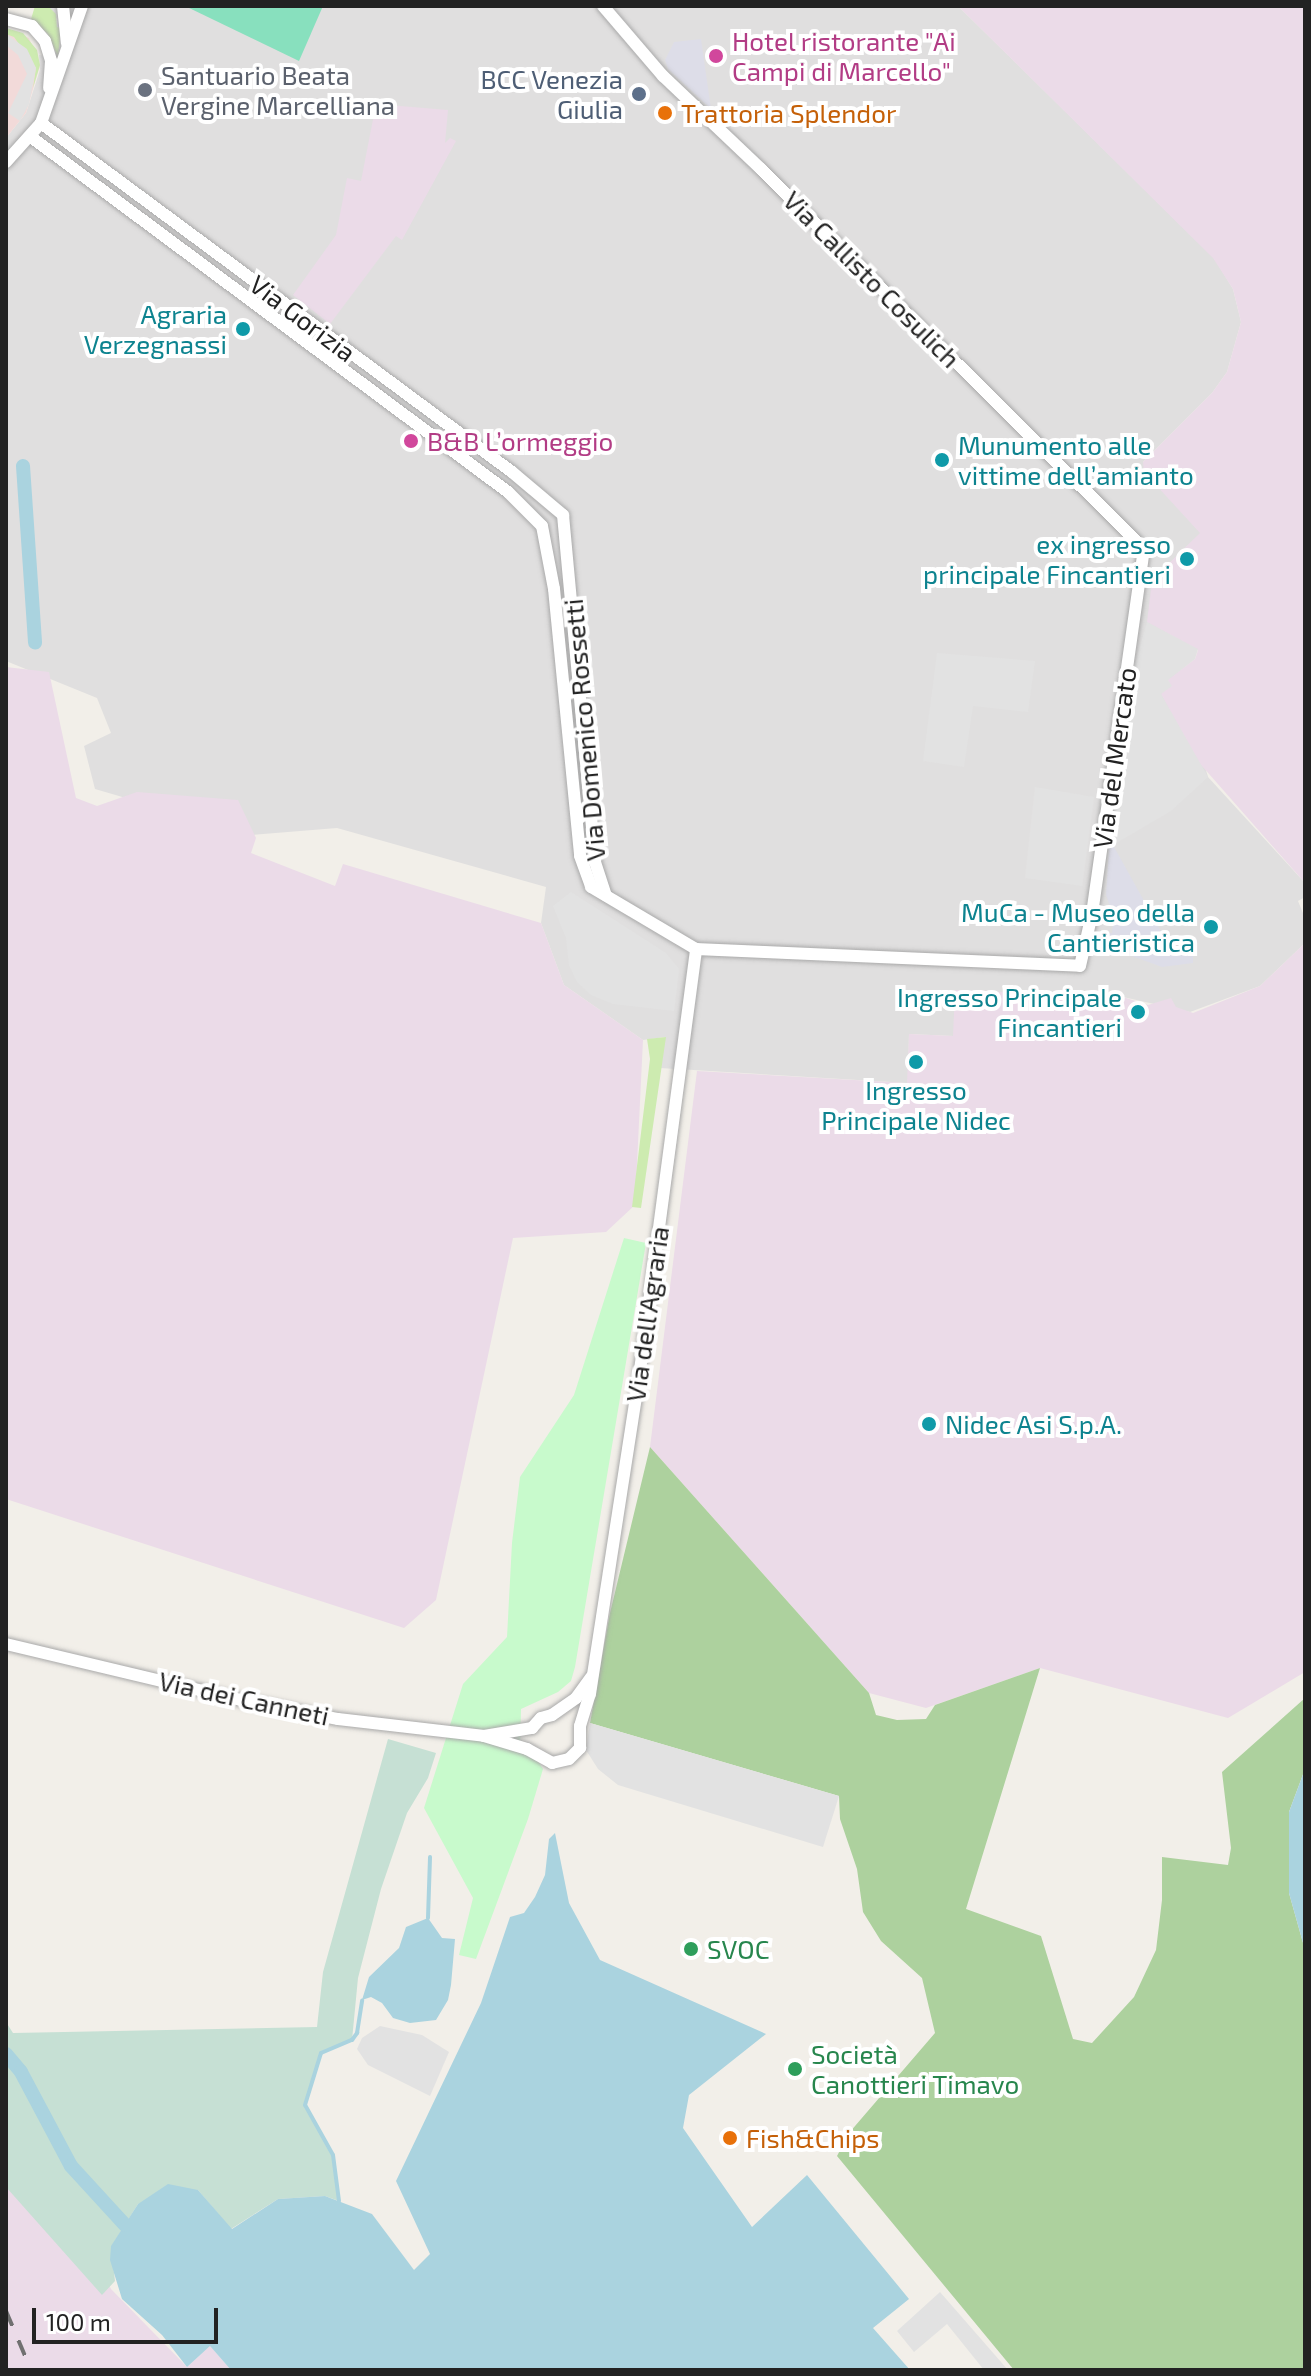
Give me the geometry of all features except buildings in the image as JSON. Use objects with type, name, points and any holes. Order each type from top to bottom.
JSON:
[{"type":"street","points":[[63,6],[67,48]]},
{"type":"street","points":[[6,162],[41,123],[82,6]]},
{"type":"street","name":"Via Callisto Cosulich","points":[[603,6],[663,76],[771,178],[1144,549]]},
{"type":"street","points":[[6,19],[32,26],[45,41],[51,61],[48,103]]},
{"type":"street","name":"Via Gorizia","points":[[41,123],[512,472],[563,515]]},
{"type":"street","name":"Via Gorizia","points":[[31,137],[508,492],[542,526]]},
{"type":"street","name":"Via Domenico Rossetti","points":[[563,515],[595,862],[606,895]]},
{"type":"street","name":"Via Domenico Rossetti","points":[[542,526],[554,589],[580,856],[591,887],[606,895]]},
{"type":"street","name":"Via del Mercato","points":[[696,949],[1080,966],[1090,925],[1144,549]]},
{"type":"street","points":[[606,895],[696,949]]},
{"type":"street","name":"Via dell'Agraria","points":[[534,1753],[552,1763],[569,1759],[580,1748],[580,1726],[590,1694],[638,1385],[696,949]]},
{"type":"street","name":"Via dei Canneti","points":[[6,1644],[261,1704],[400,1727],[484,1736],[534,1753]]},
{"type":"street","points":[[534,1753],[530,1740],[535,1724],[576,1698],[591,1677]]},
{"type":"street","points":[[552,1715],[570,1717],[580,1726]]},
{"type":"street","name":"Via dei Canneti","points":[[484,1736],[535,1724]]},
{"type":"shaded area","points":[[48,6],[958,6],[1214,258],[1233,289],[1241,322],[1227,372],[1212,393],[1143,462],[1201,533],[1152,580],[1208,777],[1305,883],[1305,897],[1298,901],[1305,918],[1305,943],[1260,986],[1190,1012],[1123,997],[953,1036],[909,1034],[908,1083],[660,1068],[665,1037],[643,1040],[564,985],[541,923],[546,887],[337,828],[252,835],[95,789],[84,746],[111,733],[97,698],[6,661],[6,138],[26,113],[40,70],[39,55],[55,58],[57,19]]},
{"type":"shaded area","points":[[958,6],[1305,6],[1305,883],[1195,758],[1161,694],[1167,680],[1195,659],[1198,650],[1147,622],[1152,580],[1200,533],[1144,472],[1143,462],[1212,393],[1227,372],[1241,322],[1233,289],[1213,258]]},
{"type":"shaded area","points":[[6,28],[29,38],[40,65],[26,113],[6,138]]},
{"type":"shaded area","points":[[6,34],[27,49],[36,68],[29,104],[20,121],[8,113],[27,74],[18,55],[6,45]]},
{"type":"shaded area","points":[[701,39],[711,109],[668,69],[665,60],[674,42]]},
{"type":"shaded area","points":[[376,104],[448,110],[445,143],[450,138],[456,141],[402,240],[396,236],[330,324],[293,295],[336,235],[347,178],[361,181]]},
{"type":"shaded area","points":[[1147,622],[1198,649],[1195,659],[1168,680],[1172,686],[1161,694],[1208,777],[1171,811],[1113,845],[1110,834],[1132,674]]},
{"type":"shaded area","points":[[937,653],[1035,661],[1028,712],[973,706],[964,767],[923,761]]},
{"type":"shaded area","points":[[6,667],[49,672],[76,798],[97,806],[137,792],[238,800],[256,838],[251,853],[335,886],[343,864],[541,923],[564,985],[643,1040],[635,1205],[606,1232],[513,1238],[436,1600],[404,1628],[6,1499]]},
{"type":"shaded area","points":[[1035,787],[1094,797],[1082,886],[1025,878]]},
{"type":"shaded area","points":[[1113,845],[1173,953],[1193,945],[1193,963],[1162,967],[1104,946],[1106,933],[1112,933],[1114,917],[1106,895],[1109,848]]},
{"type":"shaded area","points":[[571,892],[666,953],[679,969],[674,1011],[613,1004],[591,995],[577,982],[569,965],[566,938],[553,906]]},
{"type":"shaded area","points":[[1305,943],[1305,1672],[1228,1718],[1040,1668],[926,1708],[869,1693],[650,1447],[697,1071],[907,1083],[909,1034],[953,1036],[955,990],[1123,997],[1148,1005],[1171,998],[1176,1007],[1193,1013],[1260,986]]},
{"type":"shaded area","points":[[590,1723],[839,1796],[823,1847],[618,1785],[598,1769],[586,1750]]},
{"type":"shaded area","points":[[380,2026],[422,2035],[449,2052],[430,2096],[368,2065],[357,2049],[362,2038]]},
{"type":"shaded area","points":[[6,2069],[17,2084],[111,2289],[187,2367],[210,2346],[231,2370],[6,2370]]},
{"type":"shaded area","points":[[940,2292],[1008,2370],[984,2370],[947,2324],[914,2352],[897,2331]]},
{"type":"green space","points":[[35,6],[48,6],[56,14],[57,27],[61,28],[58,57],[48,34],[31,19]]},
{"type":"green space","points":[[185,6],[323,6],[299,61]]},
{"type":"green space","points":[[6,28],[23,33],[37,50],[40,65],[33,88],[36,68],[14,37],[6,34]]},
{"type":"green space","points":[[666,1037],[641,1208],[632,1207],[650,1059],[647,1039]]},
{"type":"green space","points":[[624,1238],[646,1243],[575,1667],[571,1681],[558,1692],[521,1709],[520,1752],[536,1758],[543,1769],[528,1819],[476,1959],[459,1955],[473,1898],[424,1808],[463,1684],[507,1637],[512,1543],[520,1477],[574,1395]]},
{"type":"green space","points":[[650,1447],[869,1693],[876,1715],[897,1720],[926,1719],[935,1705],[1040,1668],[966,1909],[1041,1936],[1073,2039],[1092,2043],[1134,1997],[1156,1950],[1162,1900],[1162,1857],[1228,1865],[1231,1848],[1222,1772],[1305,1698],[1305,1769],[1289,1812],[1289,1893],[1305,1950],[1305,2370],[1014,2370],[837,2156],[849,2133],[935,2033],[922,1978],[881,1941],[863,1912],[857,1869],[840,1819],[839,1796],[590,1723],[610,1613]]},
{"type":"green space","points":[[388,1739],[436,1753],[428,1778],[407,1813],[381,1889],[358,1978],[352,2040],[321,2053],[306,2105],[333,2155],[339,2201],[325,2196],[278,2199],[231,2229],[198,2190],[138,2204],[111,2247],[115,2281],[102,2295],[6,2187],[6,2022],[13,2033],[317,2027],[323,1972]]},
{"type":"water","points":[[1305,1769],[1305,1950],[1289,1893],[1289,1812]]},
{"type":"water","points":[[555,1833],[569,1903],[600,1960],[766,2034],[689,2095],[683,2128],[752,2227],[807,2175],[909,2299],[873,2328],[910,2370],[231,2370],[210,2346],[187,2367],[162,2335],[122,2299],[110,2260],[111,2246],[138,2204],[168,2184],[198,2190],[232,2229],[278,2199],[325,2196],[372,2214],[414,2270],[430,2254],[396,2181],[481,2003],[510,1917],[524,1913],[535,1897],[545,1875],[549,1839]]},
{"type":"water","points":[[428,1918],[442,1938],[455,1939],[451,1985],[448,2000],[436,2020],[410,2023],[393,2018],[382,2003],[371,1997],[362,2000],[369,1977],[399,1948],[406,1927]]},
{"type":"waterway","points":[[23,466],[35,643]]},
{"type":"waterway","points":[[428,1918],[430,1857]]},
{"type":"waterway","points":[[339,2201],[333,2155],[305,2105],[321,2053],[352,2040],[357,2033],[362,2000]]},
{"type":"waterway","points":[[6,2054],[21,2072],[71,2166],[125,2225]]},
{"type":"railway","points":[[1111,792],[1122,750]]},
{"type":"railway","points":[[6,2311],[31,2370]]},
{"type":"place","name":"Hotel ristorante \"Ai Campi di Marcello\"","points":[[716,56]]},
{"type":"place","name":"Santuario Beata Vergine Marcelliana","points":[[145,90]]},
{"type":"place","name":"BCC Venezia Giulia","points":[[639,94]]},
{"type":"place","name":"Trattoria Splendor","points":[[665,113]]},
{"type":"place","name":"Agraria Verzegnassi","points":[[243,329]]},
{"type":"place","name":"B&B L’ormeggio","points":[[411,441]]},
{"type":"place","name":"Munumento alle vittime dell’amianto","points":[[942,460]]},
{"type":"place","name":"ex ingresso principale Fincantieri","points":[[1187,559]]},
{"type":"place","name":"MuCa - Museo della Cantieristica","points":[[1211,927]]},
{"type":"place","name":"Ingresso Principale Fincantieri","points":[[1138,1012]]},
{"type":"place","name":"Ingresso Principale Nidec","points":[[916,1062]]},
{"type":"place","name":"Nidec Asi S.p.A.","points":[[929,1424]]},
{"type":"place","name":"SVOC","points":[[691,1949]]},
{"type":"place","name":"Società Canottieri Timavo","points":[[795,2069]]},
{"type":"place","name":"Fish&Chips","points":[[730,2138]]}]
